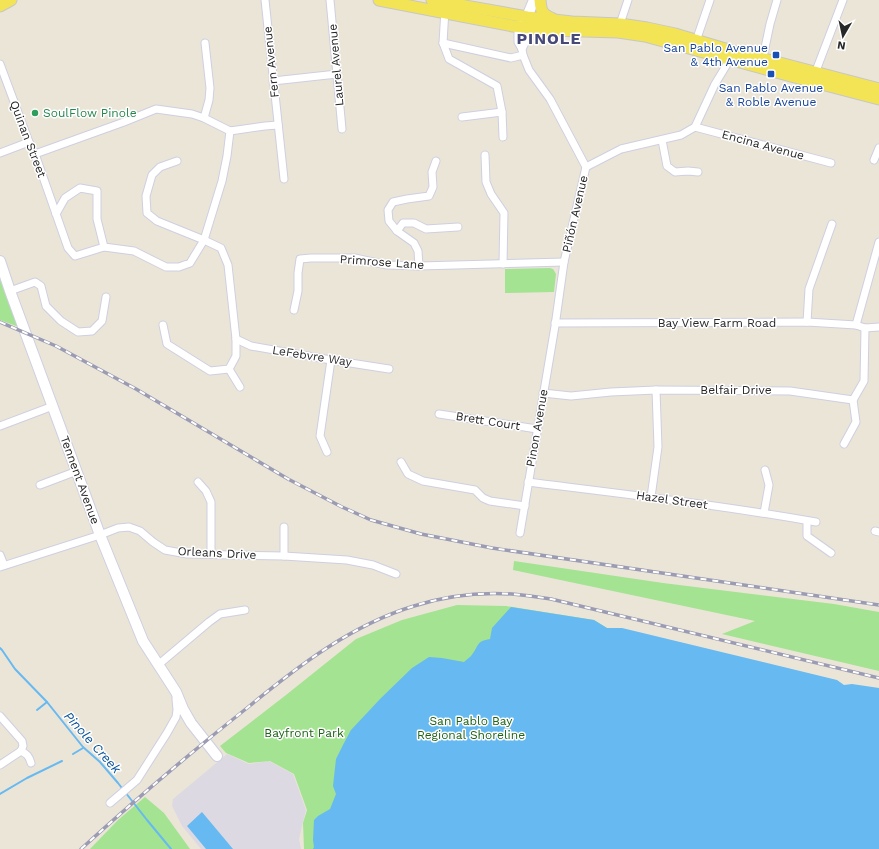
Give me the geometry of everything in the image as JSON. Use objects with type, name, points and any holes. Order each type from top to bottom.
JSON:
[{"type":"main road","points":[[0,6],[11,0]]},
{"type":"main road","points":[[379,0],[429,3],[445,8],[567,31],[618,32],[645,36],[694,45],[814,77],[879,89]]},
{"type":"main road","points":[[540,0],[542,13],[555,21]]},
{"type":"main road","points":[[525,24],[555,21],[620,24],[675,34],[694,45]]},
{"type":"main road","points":[[814,77],[879,99]]},
{"type":"street","name":"Fern Avenue","points":[[265,0],[284,180]]},
{"type":"street","name":"Laurel Avenue","points":[[330,0],[342,129]]},
{"type":"street","points":[[443,43],[511,58],[523,52],[525,42],[525,24],[534,0]]},
{"type":"street","points":[[620,24],[628,0]]},
{"type":"street","points":[[694,45],[710,0]]},
{"type":"street","points":[[762,64],[770,24],[777,0]]},
{"type":"street","points":[[814,77],[843,0]]},
{"type":"street","points":[[445,8],[443,43],[449,59],[497,86],[502,112],[503,137]]},
{"type":"street","points":[[204,118],[209,100],[210,88],[205,43]]},
{"type":"street","name":"Piñón Avenue","points":[[523,52],[529,70],[550,99],[586,167],[564,262],[555,323]]},
{"type":"street","points":[[586,167],[622,149],[681,135],[695,126],[714,84],[730,55]]},
{"type":"street","name":"Quinan Street","points":[[0,64],[29,142],[35,154],[68,248],[75,256],[104,247]]},
{"type":"street","points":[[273,81],[337,74]]},
{"type":"street","points":[[35,154],[156,109],[192,114],[204,118],[230,131],[278,125]]},
{"type":"street","points":[[462,117],[502,112]]},
{"type":"street","name":"Encina Avenue","points":[[695,126],[831,163]]},
{"type":"street","points":[[56,214],[65,198],[80,188],[97,191],[97,220],[104,247],[134,251],[166,267],[179,267],[190,263],[204,240],[222,181],[230,131]]},
{"type":"street","points":[[662,140],[667,166],[675,172],[698,172]]},
{"type":"street","points":[[0,153],[29,142]]},
{"type":"street","points":[[874,160],[879,148]]},
{"type":"street","points":[[485,155],[486,182],[491,194],[504,213],[503,264]]},
{"type":"street","points":[[177,161],[160,167],[152,175],[146,196],[147,213],[157,221],[221,248],[228,265],[236,339],[236,356],[229,369]]},
{"type":"street","points":[[419,266],[418,251],[414,244],[397,231],[389,221],[388,210],[393,202],[428,196],[433,188],[432,172],[436,161]]},
{"type":"street","points":[[397,231],[403,223],[414,223],[426,229],[458,227]]},
{"type":"street","points":[[806,322],[809,289],[832,224]]},
{"type":"street","points":[[856,325],[879,242]]},
{"type":"street","name":"Primrose Lane","points":[[294,310],[298,291],[300,260],[311,258],[355,258],[387,265],[419,266],[564,262]]},
{"type":"street","name":"Tennent Avenue","points":[[0,261],[100,535],[143,641],[176,692],[191,723],[217,756]]},
{"type":"street","points":[[10,291],[35,282],[41,286],[46,306],[61,321],[78,332],[92,331],[102,321],[106,297]]},
{"type":"street","name":"Bay View Farm Road","points":[[555,323],[806,322],[856,325],[865,328],[879,327]]},
{"type":"street","name":"Pinon Avenue","points":[[520,532],[555,323]]},
{"type":"street","points":[[163,325],[167,344],[210,371],[229,369]]},
{"type":"street","points":[[844,444],[856,422],[853,400],[864,381],[865,328]]},
{"type":"street","name":"LeFebvre Way","points":[[236,339],[251,346],[331,360],[389,368]]},
{"type":"street","points":[[328,452],[320,436],[331,360]]},
{"type":"street","points":[[229,369],[240,387]]},
{"type":"street","points":[[651,497],[658,447],[656,390]]},
{"type":"street","name":"Belfair Drive","points":[[543,393],[571,396],[656,390],[790,391],[853,400]]},
{"type":"street","points":[[0,426],[53,406]]},
{"type":"street","name":"Brett Court","points":[[439,414],[537,429]]},
{"type":"street","points":[[401,462],[408,474],[423,481],[474,490],[483,498],[490,501],[525,506]]},
{"type":"street","points":[[764,513],[769,485],[766,470]]},
{"type":"street","points":[[40,486],[77,471]]},
{"type":"street","points":[[198,482],[206,491],[211,502],[210,554]]},
{"type":"street","name":"Hazel Street","points":[[528,482],[651,497],[816,522]]},
{"type":"street","points":[[807,521],[807,536],[832,554]]},
{"type":"street","name":"Orleans Drive","points":[[2,566],[118,528],[129,527],[140,531],[165,550],[187,554],[284,556],[347,560],[373,565],[396,574]]},
{"type":"street","points":[[284,528],[284,556]]},
{"type":"street","points":[[0,555],[2,566]]},
{"type":"street","points":[[158,665],[208,622],[220,614],[245,610]]},
{"type":"street","points":[[110,803],[136,780],[167,733],[176,717],[176,692]]},
{"type":"street","points":[[0,716],[22,741],[23,746],[21,751],[0,764]]},
{"type":"street","points":[[21,751],[29,757],[31,763]]},
{"type":"shaded area","points":[[227,754],[249,764],[269,761],[293,774],[306,810],[299,839],[301,849],[201,849],[182,826],[172,806],[173,799]]},
{"type":"green space","points":[[505,269],[553,269],[556,274],[554,292],[505,293]]},
{"type":"green space","points":[[0,279],[12,311],[16,315],[19,327],[0,320]]},
{"type":"green space","points":[[514,561],[663,583],[834,604],[879,612],[879,671],[722,634],[755,621],[513,570]]},
{"type":"green space","name":"San Pablo Bay Regional Shoreline","points":[[457,605],[506,606],[594,620],[607,628],[622,628],[618,849],[304,849],[303,823],[307,810],[294,774],[270,761],[249,763],[226,753],[220,746],[356,639],[402,620]]},
{"type":"green space","points":[[145,797],[164,813],[190,849],[90,849],[118,820]]},
{"type":"water","name":"San Pablo Bay Regional Shoreline","points":[[511,607],[594,620],[607,628],[622,628],[837,680],[844,685],[852,684],[879,688],[879,849],[313,849],[314,820],[330,809],[336,794],[333,786],[336,759],[351,730],[412,668],[429,657],[464,662],[471,656],[478,644],[482,641],[490,639],[492,628]]},
{"type":"water","points":[[202,812],[233,849],[206,849],[187,826]]},
{"type":"waterway","name":"Pinole Creek","points":[[0,648],[15,669],[47,702],[83,747],[100,762],[118,783],[171,849]]},
{"type":"waterway","points":[[37,710],[47,702]]},
{"type":"waterway","points":[[73,754],[83,748]]},
{"type":"waterway","points":[[0,794],[27,778],[62,761]]},
{"type":"railway","points":[[0,322],[56,346],[136,389],[288,479],[371,520],[421,534],[492,548],[879,605]]},
{"type":"railway","points":[[81,849],[184,759],[285,677],[305,663],[368,624],[414,606],[438,600],[475,594],[512,594],[551,599],[879,678]]},
{"type":"place","name":"San Pablo Avenue & 4th Avenue","points":[[776,55]]},
{"type":"place","name":"San Pablo Avenue & Roble Avenue","points":[[771,74]]},
{"type":"place","name":"SoulFlow Pinole","points":[[35,113]]},
{"type":"district","name":"PINOLE","points":[[549,38]]},
{"type":"park label","name":"Bayfront Park","points":[[304,733]]}]
